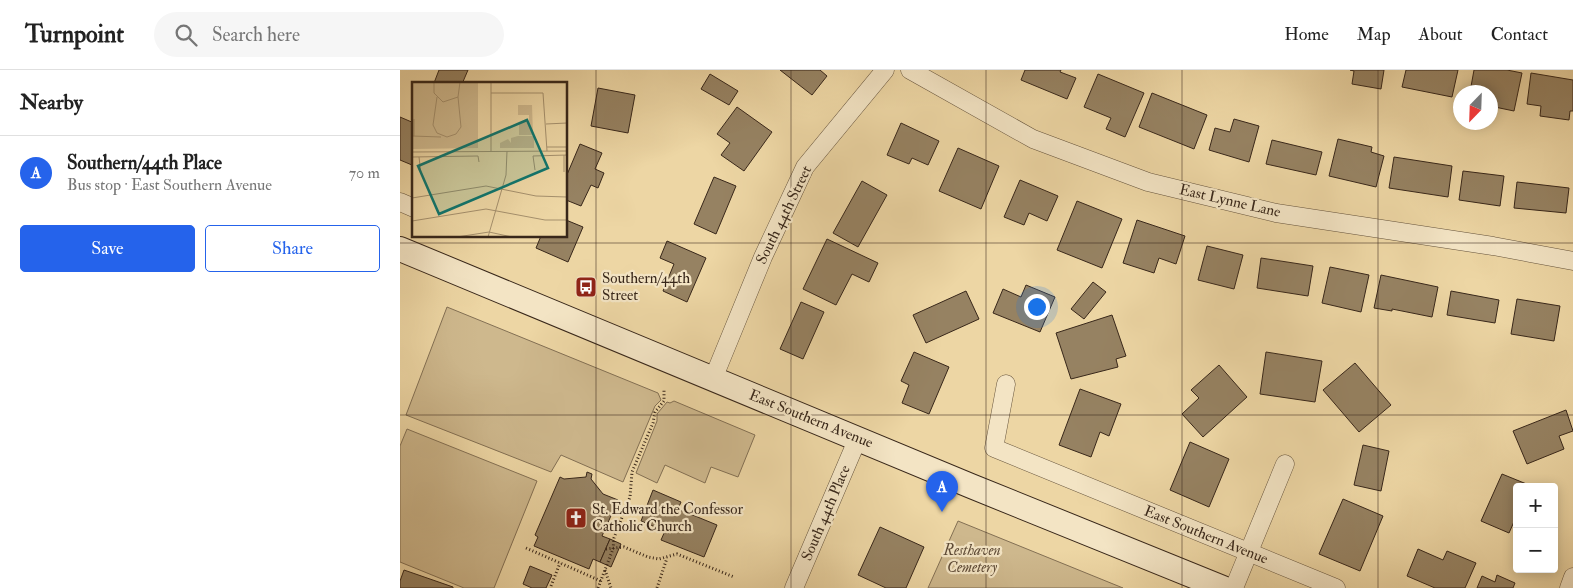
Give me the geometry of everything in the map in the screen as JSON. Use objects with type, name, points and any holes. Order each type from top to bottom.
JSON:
[{"type":"main road","name":"East Southern Avenue","points":[[400,249],[1223,588]]},
{"type":"street","name":"South 44th Street","points":[[713,379],[763,256],[806,167],[885,70]]},
{"type":"street","name":"East Lynne Lane","points":[[910,70],[1033,139],[1148,182],[1276,212],[1494,246],[1573,261]]},
{"type":"street","points":[[400,202],[412,207]]},
{"type":"street","name":"East Southern Avenue","points":[[1006,384],[994,448],[1336,588]]},
{"type":"street","name":"South 44th Place","points":[[794,588],[858,438]]},
{"type":"street","points":[[1234,588],[1285,464]]},
{"type":"street","points":[[1569,588],[1573,577]]},
{"type":"path","points":[[598,588],[630,497],[632,472],[653,423],[655,412],[664,401],[664,390]]},
{"type":"path","points":[[606,549],[624,547],[654,559],[677,554],[734,578]]},
{"type":"path","points":[[526,548],[601,581]]},
{"type":"path","points":[[657,588],[667,557]]},
{"type":"path","points":[[551,586],[560,563]]},
{"type":"path","points":[[605,570],[610,588]]},
{"type":"green space","points":[[447,307],[658,393],[661,400],[655,406],[623,482],[561,455],[551,472],[406,415]]},
{"type":"green space","points":[[674,401],[755,435],[738,477],[711,467],[705,483],[665,465],[657,483],[636,473],[657,421],[657,414],[667,402]]},
{"type":"green space","points":[[407,429],[537,481],[494,588],[464,588],[400,562],[400,446]]},
{"type":"green space","name":"Resthaven Cemetery","points":[[958,521],[1123,588],[928,588]]},
{"type":"building","points":[[439,70],[468,70],[463,82],[434,82]]},
{"type":"building","points":[[780,70],[820,70],[827,76],[812,95]]},
{"type":"building","points":[[1025,70],[1061,70],[1060,72],[1076,78],[1067,99],[1021,80]]},
{"type":"building","points":[[1350,70],[1384,70],[1381,89],[1352,84],[1354,71]]},
{"type":"building","points":[[1406,70],[1458,70],[1455,85],[1453,85],[1452,97],[1402,87]]},
{"type":"building","points":[[1474,70],[1507,70],[1522,73],[1514,111],[1498,108],[1498,85],[1471,85]]},
{"type":"building","points":[[1531,73],[1573,80],[1573,111],[1570,111],[1569,120],[1540,116],[1541,106],[1527,104]]},
{"type":"building","points":[[710,74],[738,91],[729,105],[701,89]]},
{"type":"building","points":[[1098,74],[1144,93],[1125,137],[1106,129],[1111,118],[1084,107]]},
{"type":"building","points":[[598,88],[635,95],[628,133],[591,126]]},
{"type":"building","points":[[1152,93],[1207,115],[1194,149],[1139,127]]},
{"type":"building","points":[[737,107],[772,132],[744,171],[721,155],[730,143],[717,134]]},
{"type":"building","points":[[400,117],[412,122],[412,165],[400,160]]},
{"type":"building","points":[[1234,119],[1259,126],[1249,162],[1209,150],[1215,128],[1230,132]]},
{"type":"building","points":[[901,123],[939,141],[928,165],[912,158],[909,164],[887,155]]},
{"type":"building","points":[[1338,139],[1372,147],[1371,152],[1384,156],[1376,187],[1329,176]]},
{"type":"building","points":[[1272,140],[1322,152],[1316,175],[1266,164]]},
{"type":"building","points":[[580,144],[602,153],[595,169],[604,173],[598,188],[591,185],[581,206],[568,201],[568,172]]},
{"type":"building","points":[[958,148],[999,166],[981,209],[939,191]]},
{"type":"building","points":[[1394,157],[1452,166],[1448,197],[1389,188]]},
{"type":"building","points":[[1463,171],[1504,176],[1500,206],[1459,200]]},
{"type":"building","points":[[714,177],[736,186],[716,234],[694,224]]},
{"type":"building","points":[[1020,180],[1058,196],[1047,221],[1029,213],[1024,225],[1004,217]]},
{"type":"building","points":[[862,181],[887,195],[858,247],[833,233]]},
{"type":"building","points":[[1517,182],[1569,188],[1566,213],[1514,208]]},
{"type":"building","points":[[1077,201],[1122,219],[1102,268],[1057,250]]},
{"type":"building","points":[[1137,220],[1185,236],[1176,264],[1159,258],[1154,273],[1123,263]]},
{"type":"building","points":[[568,221],[583,227],[568,262],[536,248],[540,238],[568,238]]},
{"type":"building","points":[[827,239],[878,263],[869,282],[852,274],[836,305],[803,289]]},
{"type":"building","points":[[667,241],[706,258],[687,302],[663,291],[674,264],[660,258]]},
{"type":"building","points":[[1207,246],[1243,255],[1234,289],[1198,280]]},
{"type":"building","points":[[1261,258],[1313,266],[1308,296],[1257,288]]},
{"type":"building","points":[[1330,267],[1369,275],[1361,312],[1322,303]]},
{"type":"building","points":[[1381,275],[1438,287],[1432,317],[1392,309],[1392,311],[1374,308]]},
{"type":"building","points":[[579,282],[591,287],[589,292],[577,287]]},
{"type":"building","points":[[1093,282],[1106,292],[1084,319],[1071,309]]},
{"type":"building","points":[[1026,285],[1055,297],[1040,332],[993,313],[1003,289],[1021,297]]},
{"type":"building","points":[[966,291],[979,319],[926,343],[913,315]]},
{"type":"building","points":[[1451,291],[1499,300],[1495,323],[1447,315]]},
{"type":"building","points":[[1517,299],[1560,306],[1554,341],[1511,334]]},
{"type":"building","points":[[801,302],[824,312],[803,359],[780,349]]},
{"type":"building","points":[[1112,315],[1126,356],[1116,359],[1118,367],[1071,379],[1056,333]]},
{"type":"building","points":[[914,352],[949,367],[929,414],[902,403],[909,385],[901,381]]},
{"type":"building","points":[[1266,352],[1322,361],[1315,402],[1260,394]]},
{"type":"building","points":[[1355,363],[1391,405],[1359,432],[1323,390]]},
{"type":"building","points":[[1219,365],[1247,397],[1203,437],[1182,414],[1199,398],[1191,390]]},
{"type":"building","points":[[1080,389],[1121,404],[1109,436],[1100,432],[1091,457],[1059,445]]},
{"type":"building","points":[[1566,410],[1573,431],[1559,436],[1564,449],[1527,464],[1513,431]]},
{"type":"building","points":[[1190,442],[1229,459],[1209,507],[1170,490]]},
{"type":"building","points":[[1363,445],[1389,451],[1381,491],[1354,485]]},
{"type":"building","name":"St. Edward the Confessor Catholic Church","points":[[587,472],[592,474],[591,479],[603,494],[618,500],[602,536],[610,539],[600,562],[593,559],[589,569],[534,546],[538,537],[535,535],[560,477],[564,479],[586,477]]},
{"type":"building","points":[[1502,474],[1524,483],[1513,483],[1513,524],[1509,533],[1481,521]]},
{"type":"building","points":[[653,490],[681,502],[678,509],[717,525],[704,557],[661,540],[665,531],[641,521]]},
{"type":"building","points":[[1343,499],[1383,516],[1360,571],[1319,554]]},
{"type":"building","points":[[880,527],[924,547],[906,588],[886,588],[858,575]]},
{"type":"building","points":[[610,539],[621,544],[611,567],[600,562]]},
{"type":"building","points":[[1418,549],[1443,560],[1447,551],[1476,563],[1465,588],[1435,588],[1407,576]]},
{"type":"building","points":[[530,566],[552,575],[546,588],[532,588],[523,584]]},
{"type":"building","points":[[404,570],[453,588],[400,588],[400,581]]},
{"type":"building","points":[[1497,575],[1515,583],[1513,588],[1477,588],[1482,576],[1495,582]]},
{"type":"place","name":"Southern/44th Street","points":[[586,287]]},
{"type":"place","name":"Southern/44th Place","points":[[942,512]]},
{"type":"place","name":"St. Edward the Confessor Catholic Church","points":[[576,518]]}]
